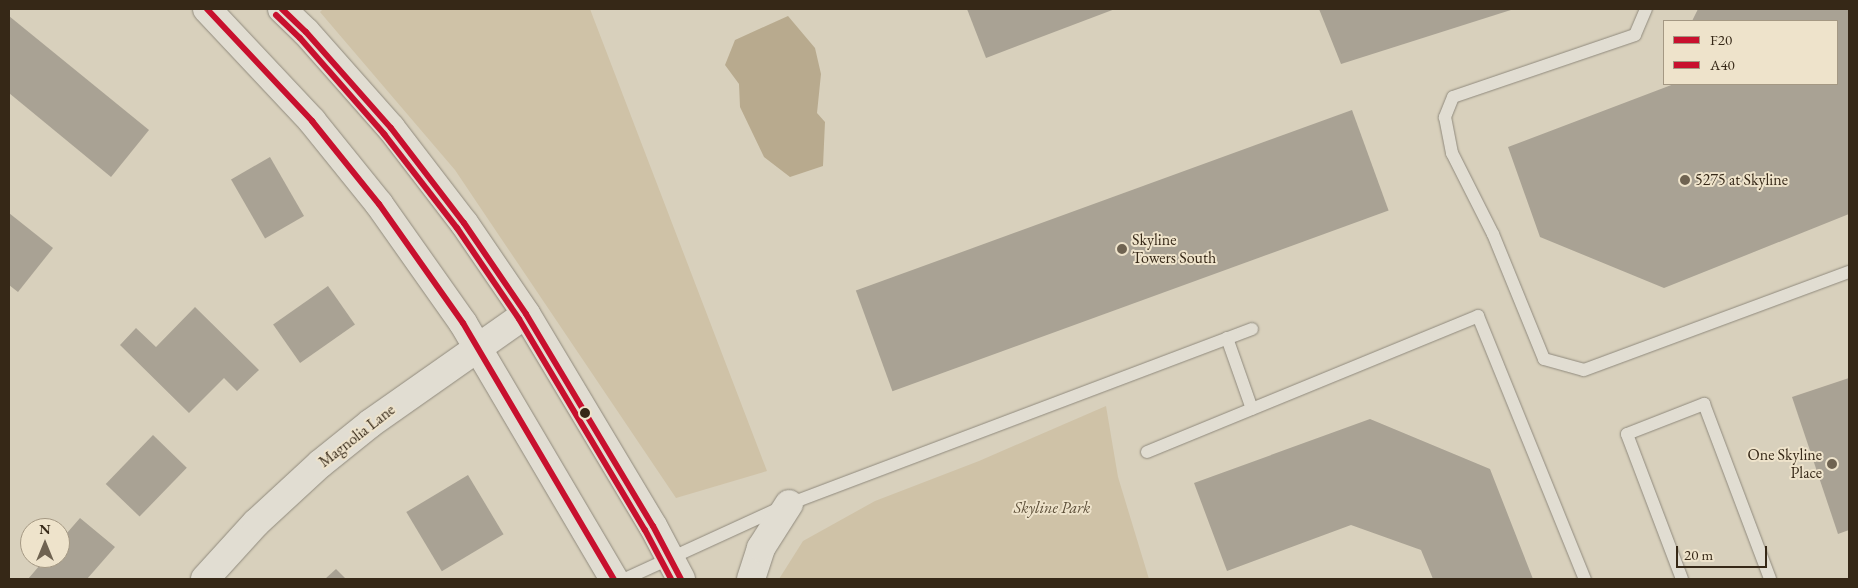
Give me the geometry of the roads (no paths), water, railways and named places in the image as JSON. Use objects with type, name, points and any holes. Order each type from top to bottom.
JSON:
[{"type":"main road","points":[[207,9],[312,121],[379,204],[479,348],[614,579]]},
{"type":"main road","points":[[282,9],[306,32],[391,128],[464,223],[526,314],[653,526],[674,569]]},
{"type":"main road","name":"Magnolia Lane","points":[[205,579],[256,524],[320,464],[371,423],[526,314]]},
{"type":"main road","points":[[751,579],[761,548],[789,504]]},
{"type":"lane","points":[[1646,9],[1635,35],[1453,97],[1445,117],[1452,153],[1493,234],[1544,359],[1584,370],[1849,272]]},
{"type":"lane","points":[[1147,452],[1478,316],[1585,579]]},
{"type":"lane","points":[[625,579],[674,569],[789,504],[1252,329]]},
{"type":"lane","points":[[1227,338],[1252,408]]},
{"type":"lane","points":[[1682,579],[1627,434],[1704,404],[1770,579]]},
{"type":"place","name":"5275 at Skyline","points":[[1685,180]]},
{"type":"place","name":"Skyline Towers South","points":[[1122,249]]},
{"type":"place","name":"One Skyline Place","points":[[1832,464]]},
{"type":"park label","name":"Skyline Park","points":[[1052,508]]}]
